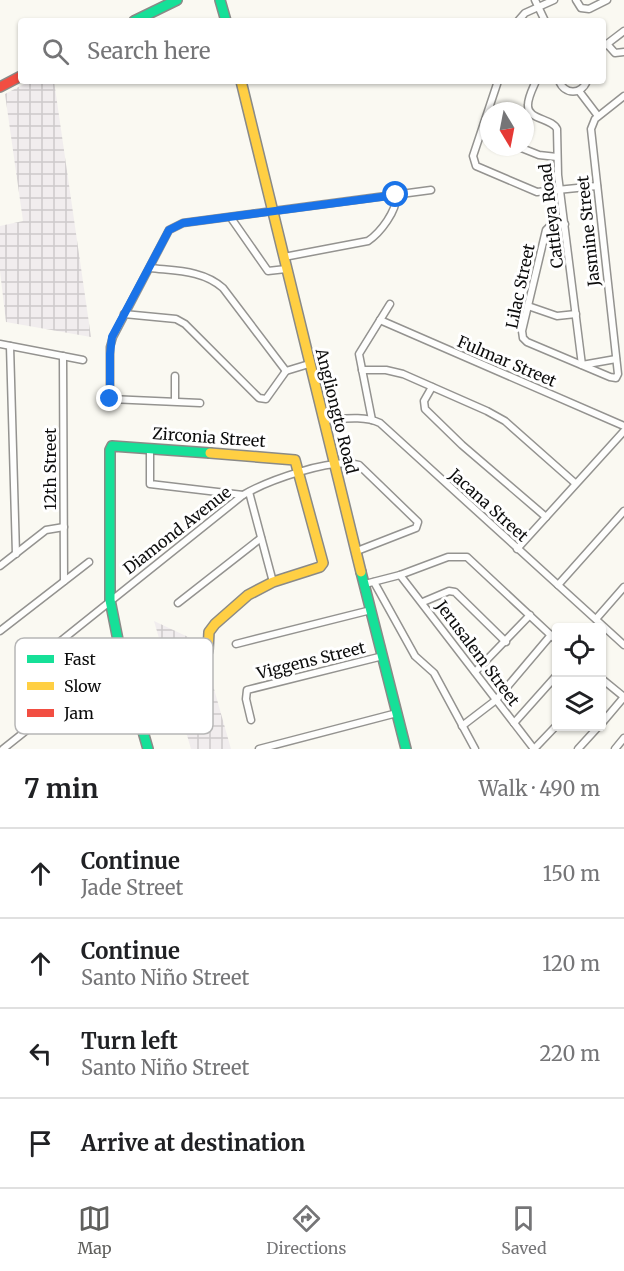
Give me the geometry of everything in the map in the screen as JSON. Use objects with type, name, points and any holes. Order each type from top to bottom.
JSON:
[{"type":"main road","points":[[140,18],[177,0]]},
{"type":"main road","points":[[220,0],[225,18]]},
{"type":"main road","points":[[0,87],[18,78]]},
{"type":"main road","name":"Angliongto Road","points":[[242,84],[357,551],[370,583],[371,610],[406,749]]},
{"type":"main road","name":"Zirconia Street","points":[[110,600],[110,450],[115,445],[292,459],[296,460],[300,472]]},
{"type":"main road","points":[[207,638],[215,624],[248,595],[273,582],[320,567],[323,563],[300,472]]},
{"type":"main road","points":[[110,600],[117,638]]},
{"type":"main road","points":[[144,734],[148,749]]},
{"type":"street","points":[[535,0],[543,18]]},
{"type":"street","points":[[520,18],[554,0]]},
{"type":"street","points":[[576,0],[582,8],[587,10],[607,0]]},
{"type":"street","points":[[606,44],[624,31]]},
{"type":"street","points":[[606,46],[615,53],[624,52]]},
{"type":"street","points":[[491,102],[497,84]]},
{"type":"street","name":"Cattleya Road","points":[[535,84],[528,108],[532,114],[556,126],[560,190],[582,365]]},
{"type":"street","points":[[560,84],[567,91],[579,91],[585,84]]},
{"type":"street","points":[[579,91],[598,116],[624,96]]},
{"type":"street","name":"Jasmine Street","points":[[598,116],[591,129],[617,377]]},
{"type":"street","points":[[480,134],[473,161],[480,168],[533,191],[597,186]]},
{"type":"street","points":[[534,153],[557,157]]},
{"type":"street","points":[[200,403],[110,399],[111,342],[173,226],[432,190]]},
{"type":"street","points":[[284,257],[368,241],[396,206],[396,195]]},
{"type":"street","points":[[231,218],[268,271],[286,268]]},
{"type":"street","name":"Lilac Street","points":[[565,224],[550,226],[546,230],[522,331],[524,340],[611,378],[617,377]]},
{"type":"street","points":[[150,268],[204,275],[213,280],[223,288],[286,371]]},
{"type":"street","points":[[324,420],[372,420],[360,350],[390,304]]},
{"type":"street","points":[[528,306],[557,316],[576,314]]},
{"type":"street","points":[[124,314],[176,319],[185,324],[259,398],[266,399],[286,371],[309,364]]},
{"type":"street","name":"Fulmar Street","points":[[380,320],[624,426]]},
{"type":"street","points":[[0,344],[83,360]]},
{"type":"street","points":[[10,346],[16,554]]},
{"type":"street","name":"12th Street","points":[[63,356],[64,581]]},
{"type":"street","points":[[582,365],[616,359]]},
{"type":"street","points":[[362,370],[386,370],[403,374],[487,411],[505,421],[575,483]]},
{"type":"street","points":[[175,376],[175,401]]},
{"type":"street","points":[[432,387],[424,401],[425,409],[462,445],[546,516]]},
{"type":"street","name":"Jacana Street","points":[[372,420],[385,428],[624,645]]},
{"type":"street","points":[[517,549],[624,431]]},
{"type":"street","points":[[150,448],[150,484],[246,494],[273,582]]},
{"type":"street","points":[[336,464],[354,463],[364,467],[418,522],[416,528],[357,551]]},
{"type":"street","name":"Diamond Avenue","points":[[64,638],[246,494],[276,479],[336,464]]},
{"type":"street","points":[[558,585],[624,511]]},
{"type":"street","points":[[0,566],[46,530],[64,527]]},
{"type":"street","points":[[178,603],[261,538]]},
{"type":"street","points":[[475,749],[434,673],[415,656],[370,583],[448,557],[467,557],[552,636]]},
{"type":"street","points":[[0,631],[89,562]]},
{"type":"street","name":"Jerusalem Street","points":[[400,574],[534,749]]},
{"type":"street","points":[[596,619],[624,587]]},
{"type":"street","points":[[423,602],[449,591],[455,592],[506,642]]},
{"type":"street","points":[[236,644],[371,610]]},
{"type":"street","points":[[475,672],[530,615]]},
{"type":"street","points":[[462,726],[496,700],[552,640]]},
{"type":"street","name":"Viggens Street","points":[[251,720],[246,691],[383,656]]},
{"type":"street","points":[[514,723],[555,677]]},
{"type":"street","points":[[606,683],[624,697],[606,718]]},
{"type":"street","points":[[259,749],[397,713]]},
{"type":"street","points":[[534,749],[552,730]]},
{"type":"street","points":[[578,749],[594,731]]},
{"type":"street","points":[[3,749],[22,734]]},
{"type":"street","points":[[615,749],[624,738]]},
{"type":"shaded area","points":[[24,84],[54,84],[91,337],[6,322],[0,271],[0,226],[23,221],[5,94]]},
{"type":"shaded area","points":[[154,621],[190,638],[159,638]]},
{"type":"shaded area","points":[[213,685],[231,749],[191,749],[187,734],[213,734]]},
{"type":"traffic: fast","points":[[140,18],[177,0]]},
{"type":"traffic: fast","points":[[220,0],[225,18]]},
{"type":"traffic: fast","points":[[118,638],[110,600],[110,450],[112,446],[210,453]]},
{"type":"traffic: fast","points":[[361,572],[406,749]]},
{"type":"traffic: fast","points":[[144,734],[148,749]]},
{"type":"traffic: slow","points":[[242,84],[361,572]]},
{"type":"traffic: slow","points":[[209,638],[209,632],[215,624],[248,595],[273,582],[320,567],[323,563],[295,460],[210,453]]},
{"type":"traffic: jam","points":[[0,87],[18,78]]},
{"type":"route","points":[[110,399],[112,337],[173,226],[396,195]]}]
